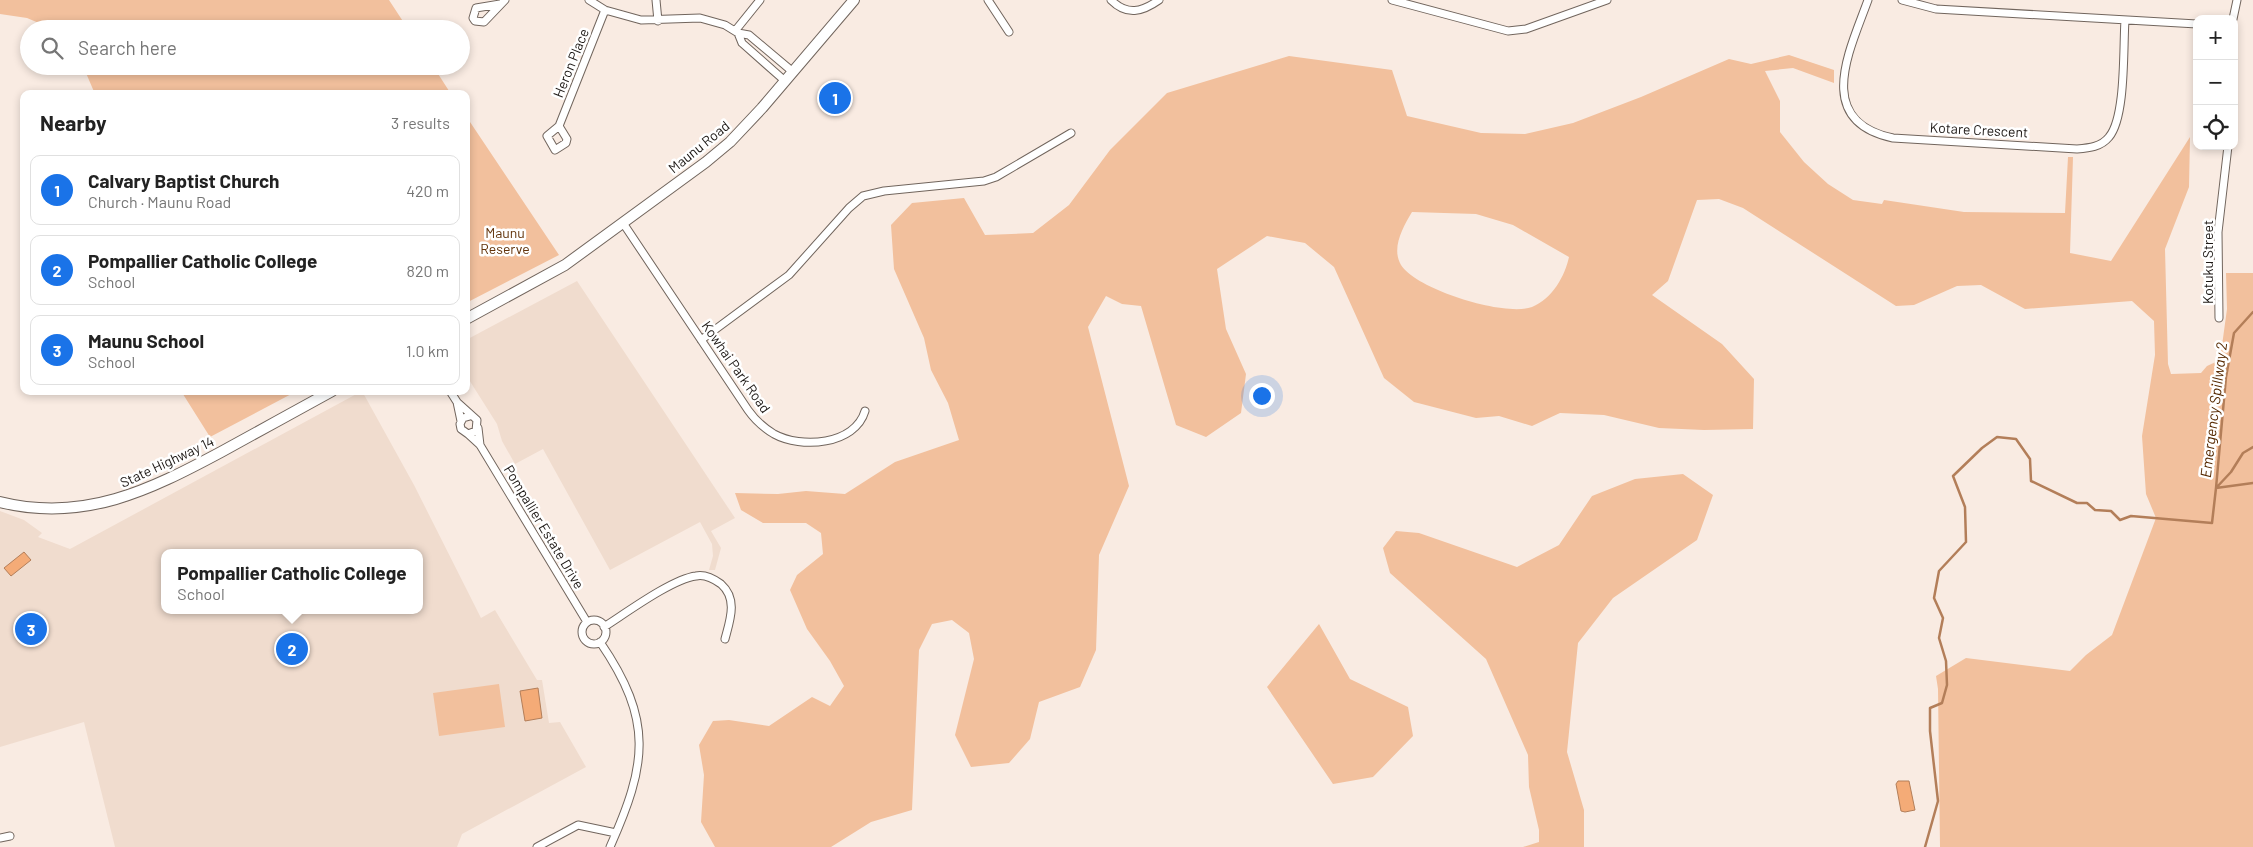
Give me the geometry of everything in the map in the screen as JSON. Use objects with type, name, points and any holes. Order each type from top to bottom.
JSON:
[{"type":"main road","name":"Maunu Road","points":[[470,317],[565,265],[730,142],[854,0]]},
{"type":"main road","name":"State Highway 14","points":[[0,502],[42,508],[81,507],[127,497],[171,478],[325,395]]},
{"type":"street","points":[[589,0],[606,10],[633,18],[658,21],[700,18],[725,25],[736,32],[749,35],[793,72]]},
{"type":"street","points":[[656,0],[658,21]]},
{"type":"street","points":[[736,32],[760,0]]},
{"type":"street","points":[[988,0],[1009,32]]},
{"type":"street","points":[[1110,0],[1122,9],[1130,11],[1143,9],[1159,0]]},
{"type":"street","points":[[1392,0],[1508,31],[1526,29],[1608,0]]},
{"type":"street","name":"Kotare Crescent","points":[[1868,0],[1844,69],[1842,88],[1844,98],[1854,117],[1862,125],[1871,131],[1893,138],[2077,149],[2103,143],[2112,132],[2120,114],[2125,20]]},
{"type":"street","points":[[1902,0],[1936,9],[2193,24]]},
{"type":"street","points":[[2234,15],[2236,0]]},
{"type":"street","name":"Heron Place","points":[[559,126],[606,10]]},
{"type":"street","points":[[736,32],[742,43],[785,81]]},
{"type":"street","points":[[701,340],[789,275],[849,208],[863,196],[878,192],[969,182],[996,177],[1071,133]]},
{"type":"street","name":"Kotuku Street","points":[[2220,318],[2218,232],[2228,150]]},
{"type":"street","name":"Kowhai Park Road","points":[[623,223],[756,420],[774,434],[798,442],[823,441],[836,438],[857,426],[865,411]]},
{"type":"street","points":[[453,395],[470,416],[477,420],[478,428],[468,434],[461,429],[457,402]]},
{"type":"street","points":[[461,421],[470,416]]},
{"type":"street","name":"Pompallier Estate Drive","points":[[478,428],[480,445]]},
{"type":"street","name":"Pompallier Estate Drive","points":[[468,434],[480,445],[587,622],[582,633],[585,640],[592,644],[600,642]]},
{"type":"street","points":[[604,627],[679,580],[698,575],[716,580],[728,593],[732,610],[725,639]]},
{"type":"street","points":[[587,622],[595,620],[604,627],[605,637],[600,642],[629,693],[638,727],[637,774],[631,797],[610,847]]},
{"type":"street","points":[[537,847],[578,825],[616,833]]},
{"type":"street","points":[[0,838],[10,836]]},
{"type":"shaded area","points":[[577,281],[735,518],[711,531],[721,548],[715,570],[709,570],[713,556],[712,544],[700,522],[610,570],[543,449],[515,464],[502,441],[497,424],[470,381],[470,338]]},
{"type":"shaded area","points":[[355,395],[364,395],[414,485],[481,618],[495,610],[537,680],[542,680],[549,723],[560,722],[586,767],[462,834],[457,847],[115,847],[84,722],[0,747],[0,511],[24,520],[42,533],[38,537],[70,549]]},
{"type":"shaded area","points":[[24,552],[31,560],[11,576],[4,568]]},
{"type":"shaded area","points":[[538,688],[542,718],[525,721],[520,691]]},
{"type":"shaded area","points":[[1898,781],[1909,781],[1915,810],[1901,811],[1896,784]]},
{"type":"green space","points":[[0,0],[389,0],[402,20],[32,20],[0,14]]},
{"type":"green space","points":[[1789,55],[1834,70],[1834,83],[1793,68],[1765,71],[1780,101],[1780,132],[1804,162],[1828,184],[1853,200],[1882,204],[1884,200],[1964,212],[2065,213],[2068,157],[2073,157],[2070,253],[2111,261],[2190,137],[2189,187],[2165,249],[2168,364],[2171,374],[2201,373],[2207,366],[2220,360],[2227,309],[2226,273],[2253,273],[2253,847],[1940,847],[1938,689],[1936,676],[1966,658],[2070,671],[2086,655],[2112,635],[2156,518],[2146,494],[2142,436],[2155,355],[2154,321],[2132,301],[2025,309],[1981,285],[1957,286],[1914,305],[1896,306],[1743,208],[1719,199],[1697,200],[1668,281],[1652,295],[1722,344],[1754,379],[1753,429],[1704,430],[1659,428],[1604,415],[1560,413],[1532,426],[1499,416],[1476,418],[1414,402],[1384,378],[1334,267],[1305,243],[1267,236],[1217,269],[1226,329],[1246,374],[1241,413],[1206,437],[1176,425],[1141,306],[1122,304],[1106,296],[1088,327],[1129,486],[1099,555],[1096,650],[1080,687],[1039,702],[1030,739],[1009,763],[971,767],[955,735],[974,659],[969,633],[952,620],[932,624],[919,650],[912,810],[871,822],[831,847],[715,847],[701,822],[704,775],[699,745],[713,721],[729,720],[769,726],[812,697],[830,706],[844,686],[830,661],[807,629],[790,590],[797,575],[823,554],[821,533],[806,523],[763,523],[741,510],[735,493],[778,494],[806,491],[845,494],[895,462],[959,440],[948,403],[931,370],[924,338],[894,269],[891,225],[912,203],[964,198],[985,235],[1033,233],[1069,205],[1110,150],[1167,93],[1289,56],[1392,70],[1407,116],[1481,133],[1525,134],[1573,123],[1641,97],[1729,59],[1751,64]],"holes":[[[1412,212],[1476,214],[1513,225],[1569,257],[1561,279],[1546,298],[1532,307],[1519,309],[1483,305],[1442,292],[1424,284],[1401,265],[1397,252],[1399,238]]]},
{"type":"green space","points":[[87,75],[439,75],[448,90],[93,90]]},
{"type":"green space","name":"Maunu Reserve","points":[[470,122],[559,255],[470,301]]},
{"type":"green space","points":[[184,395],[289,395],[210,437]]},
{"type":"green space","points":[[1683,474],[1713,495],[1697,540],[1613,598],[1578,643],[1567,752],[1584,810],[1584,847],[1523,847],[1539,842],[1539,830],[1529,787],[1528,755],[1486,659],[1390,573],[1383,548],[1396,531],[1419,533],[1517,567],[1559,545],[1592,496],[1635,479]]},
{"type":"green space","points":[[1319,624],[1350,679],[1408,707],[1413,736],[1373,777],[1333,784],[1267,687]]},
{"type":"green space","points":[[499,684],[505,727],[439,736],[433,693]]},
{"type":"waterway","name":"Emergency Spillway 2","points":[[2253,312],[2234,333],[2226,377],[2216,488],[2253,483]]},
{"type":"waterway","points":[[1925,847],[1938,801],[1930,731],[1930,708],[1942,703],[1947,685],[1946,661],[1939,638],[1943,618],[1934,598],[1939,571],[1966,542],[1965,507],[1953,476],[1982,448],[1997,437],[2016,439],[2030,459],[2031,481],[2077,503],[2087,503],[2095,510],[2111,511],[2120,520],[2131,516],[2212,523],[2216,488],[2231,472],[2243,453],[2253,447]]},
{"type":"place","name":"Calvary Baptist Church","points":[[835,98]]},
{"type":"place","name":"Maunu School","points":[[31,629]]},
{"type":"place","name":"Pompallier Catholic College","points":[[292,649]]}]
